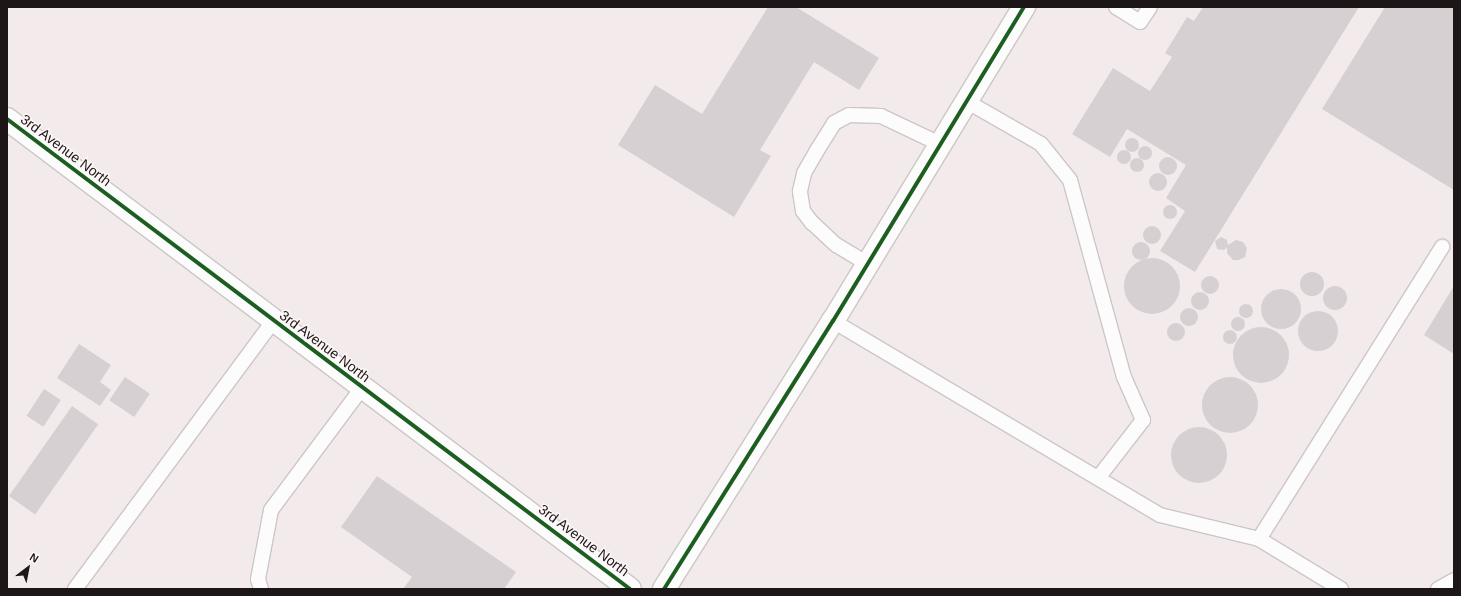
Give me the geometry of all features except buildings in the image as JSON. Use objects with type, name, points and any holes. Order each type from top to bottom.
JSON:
[{"type":"street","points":[[664,589],[833,322],[1024,7]]},
{"type":"street","name":"3rd Avenue North","points":[[7,119],[630,589]]},
{"type":"lane","points":[[1116,7],[1140,22],[1150,7]]},
{"type":"lane","points":[[966,101],[1041,144],[1070,180],[1124,377],[1143,420],[1098,478]]},
{"type":"lane","points":[[868,264],[836,245],[812,223],[803,211],[800,191],[804,173],[816,152],[834,123],[849,116],[881,116],[940,144]]},
{"type":"lane","points":[[1258,539],[1442,247]]},
{"type":"lane","points":[[75,589],[273,320]]},
{"type":"lane","points":[[833,322],[1160,515],[1258,539],[1341,589]]},
{"type":"lane","points":[[261,589],[258,579],[271,510],[362,388]]},
{"type":"lane","points":[[1438,589],[1454,580]]},
{"type":"cycle path","points":[[664,589],[833,321],[1024,7]]},
{"type":"cycle path","points":[[7,119],[630,589]]}]
